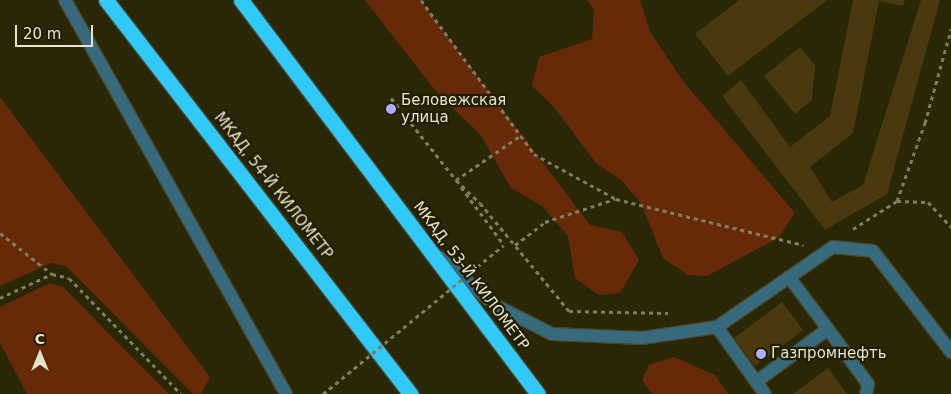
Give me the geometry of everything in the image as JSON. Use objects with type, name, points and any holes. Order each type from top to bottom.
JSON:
[{"type":"highway","name":"МКАД, 54-Й КИЛОМЕТР","points":[[106,0],[411,394]]},
{"type":"highway","name":"МКАД, 53-Й КИЛОМЕТР","points":[[241,0],[538,394]]},
{"type":"lane","points":[[65,0],[286,394]]},
{"type":"lane","points":[[428,247],[495,305],[552,334],[642,338],[717,327],[833,247],[873,251],[951,352]]},
{"type":"lane","points":[[789,277],[868,384],[866,394]]},
{"type":"lane","points":[[717,327],[765,394]]},
{"type":"lane","points":[[756,382],[828,330]]},
{"type":"path","points":[[421,0],[534,154],[616,199],[754,231],[809,247]]},
{"type":"path","points":[[897,201],[925,123],[951,29]]},
{"type":"path","points":[[322,394],[504,245],[456,180],[390,98]]},
{"type":"path","points":[[456,180],[520,136]]},
{"type":"path","points":[[456,180],[480,203],[569,311],[675,313]]},
{"type":"path","points":[[515,245],[545,222],[616,199]]},
{"type":"path","points":[[850,230],[897,201],[928,202],[951,226]]},
{"type":"path","points":[[0,232],[52,274],[69,278],[181,394]]},
{"type":"path","points":[[0,298],[52,274]]},
{"type":"shaded area","points":[[365,0],[420,0],[590,225],[622,232],[639,260],[620,293],[599,295],[575,278],[568,236],[542,206],[511,188],[480,134],[438,94]]},
{"type":"shaded area","points":[[587,0],[640,0],[650,32],[683,81],[795,213],[778,238],[707,276],[688,275],[663,258],[641,203],[621,180],[596,163],[554,107],[532,86],[539,57],[592,39],[594,9]]},
{"type":"shaded area","points":[[0,97],[210,377],[201,394],[193,394],[66,266],[51,263],[0,286]]},
{"type":"shaded area","points":[[50,283],[63,287],[169,394],[27,394],[0,343],[0,307]]},
{"type":"shaded area","points":[[674,357],[715,375],[728,394],[652,394],[642,380],[649,365]]},
{"type":"building","points":[[739,0],[827,0],[728,76],[695,34]]},
{"type":"building","points":[[853,0],[905,0],[903,6],[879,1],[853,133],[810,167],[832,202],[863,185],[921,0],[940,0],[887,194],[825,230],[722,96],[741,80],[790,147],[830,116]]},
{"type":"building","points":[[800,47],[815,65],[812,100],[795,114],[764,76]]},
{"type":"building","points":[[782,302],[803,330],[755,366],[734,338]]},
{"type":"building","points":[[828,368],[847,394],[793,394]]},
{"type":"place","name":"Беловежская улица","points":[[391,109]]},
{"type":"place","name":"Газпромнефть","points":[[761,354]]}]
